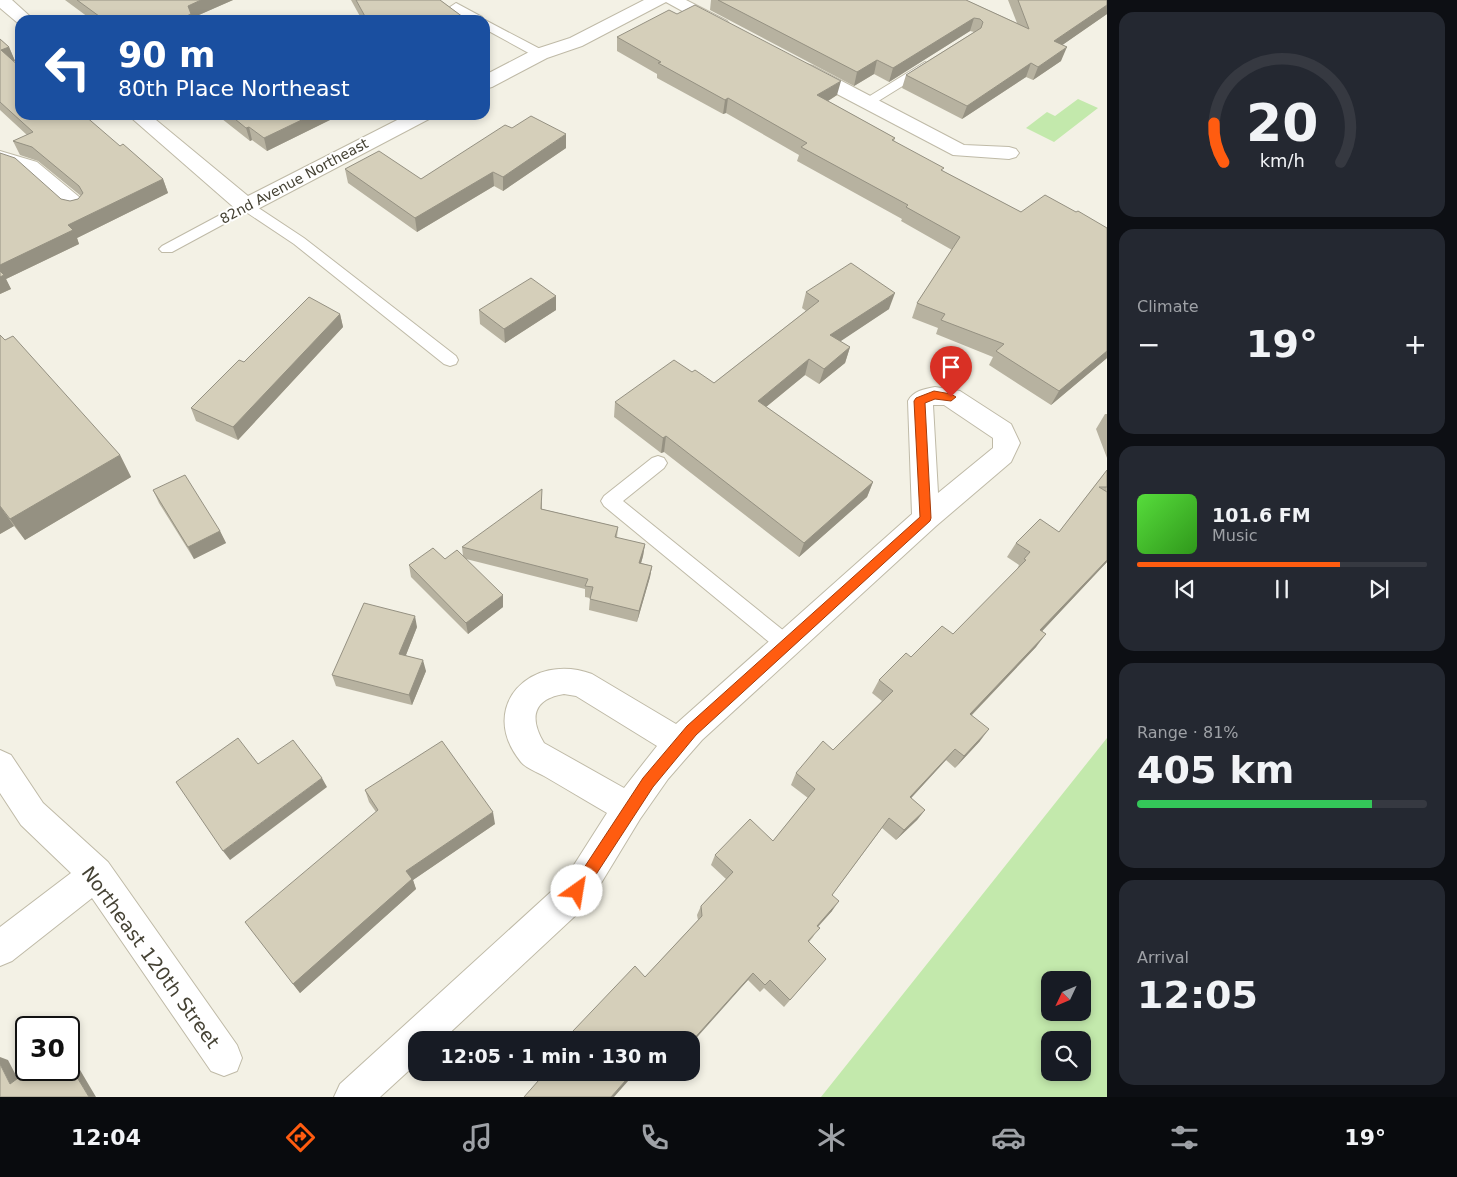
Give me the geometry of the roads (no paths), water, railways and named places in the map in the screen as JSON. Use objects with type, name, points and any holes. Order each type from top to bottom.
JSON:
[{"type":"street","points":[[1,0],[19,15]]},
{"type":"street","points":[[490,79],[540,54],[576,42],[658,0]]},
{"type":"street","points":[[673,0],[736,33]]},
{"type":"street","points":[[789,61],[960,151],[1009,154]]},
{"type":"street","points":[[144,120],[246,206]]},
{"type":"street","name":"82nd Avenue Northeast","points":[[246,206],[412,120]]},
{"type":"street","points":[[0,157],[30,166],[76,206]]},
{"type":"street","points":[[352,1097],[577,891],[657,769],[691,730],[926,518],[1002,455],[1008,444],[1006,438],[995,426],[951,397],[942,395],[934,395],[920,401],[926,518]]},
{"type":"street","points":[[630,808],[533,753],[523,741],[519,727],[519,713],[525,700],[533,691],[550,682],[568,680],[581,683],[680,743]]},
{"type":"street","name":"Northeast 120th Street","points":[[0,765],[32,814],[96,874],[224,1058]]},
{"type":"street","points":[[0,949],[96,874]]},
{"type":"lane","points":[[456,7],[470,15]]},
{"type":"lane","points":[[490,27],[540,54]]},
{"type":"lane","points":[[868,102],[938,58]]},
{"type":"lane","points":[[246,206],[299,241],[450,360]]},
{"type":"lane","name":"82nd Avenue Northeast","points":[[167,248],[246,206]]},
{"type":"lane","points":[[658,464],[610,501],[787,644]]}]
